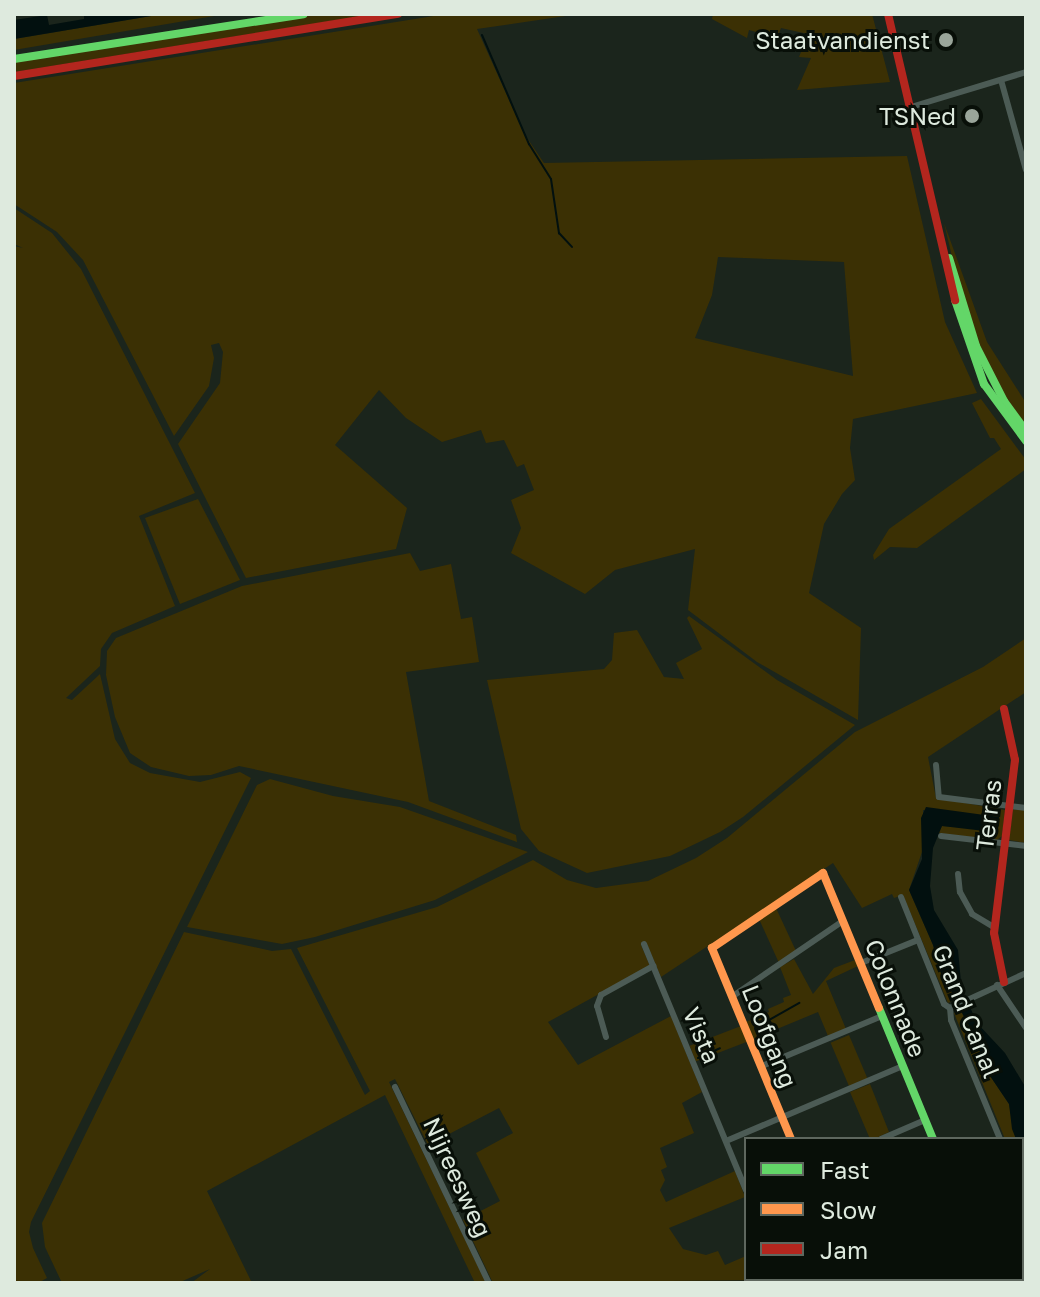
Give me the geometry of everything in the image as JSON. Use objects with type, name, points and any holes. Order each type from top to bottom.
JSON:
[{"type":"main road","points":[[14,59],[304,14]]},
{"type":"main road","points":[[14,76],[398,14]]},
{"type":"main road","points":[[888,14],[951,287],[979,374],[1026,441]]},
{"type":"main road","points":[[942,239],[976,346],[1004,401],[1026,431]]},
{"type":"main road","name":"Terras","points":[[1000,984],[994,927],[1015,760],[1004,709]]},
{"type":"main road","name":"Colonnade","points":[[712,948],[823,873],[932,1137]]},
{"type":"main road","name":"Loofgang","points":[[712,948],[790,1137]]},
{"type":"street","points":[[911,107],[1026,72]]},
{"type":"street","points":[[1001,80],[1026,170]]},
{"type":"street","points":[[936,765],[939,797],[1026,808]]},
{"type":"street","points":[[941,836],[1026,846]]},
{"type":"street","name":"Terras","points":[[958,874],[960,892],[972,914],[994,927]]},
{"type":"street","name":"Grand Canal","points":[[901,897],[944,1004],[950,1008],[951,1020],[999,1137]]},
{"type":"street","points":[[733,996],[843,921]]},
{"type":"street","name":"Grand Canal","points":[[861,963],[918,940]]},
{"type":"street","name":"Vista","points":[[644,944],[744,1185]]},
{"type":"street","points":[[606,1037],[598,1000],[653,966]]},
{"type":"street","points":[[950,1008],[1026,973]]},
{"type":"street","points":[[1000,984],[1026,1028]]},
{"type":"street","points":[[762,1066],[882,1016]]},
{"type":"street","points":[[726,1141],[903,1066]]},
{"type":"street","name":"Nijreesweg","points":[[395,1087],[489,1283]]},
{"type":"street","points":[[886,1137],[925,1120]]},
{"type":"shaded area","points":[[84,14],[163,14],[14,39],[14,20],[47,15],[49,25],[84,19]]},
{"type":"shaded area","points":[[163,14],[226,14],[14,50],[14,39]]},
{"type":"shaded area","points":[[311,14],[375,14],[14,72],[14,62]]},
{"type":"shaded area","points":[[446,14],[579,14],[477,29],[525,135],[544,163],[907,156],[945,322],[977,393],[853,419],[850,448],[855,480],[842,494],[824,524],[809,593],[861,628],[858,720],[757,662],[688,610],[695,549],[615,570],[585,594],[511,553],[521,528],[511,500],[534,490],[524,464],[517,467],[504,440],[486,443],[481,430],[442,442],[406,418],[379,390],[335,445],[407,508],[396,549],[246,578],[178,444],[220,383],[223,352],[219,343],[211,345],[214,358],[209,386],[174,436],[83,260],[57,232],[14,204],[14,83]],"holes":[[[718,257],[844,262],[853,376],[695,338],[712,295]]]},
{"type":"shaded area","points":[[713,14],[872,14],[890,82],[797,90],[811,58],[799,57],[808,34],[781,28],[777,38],[749,30],[747,38],[712,19]]},
{"type":"shaded area","points":[[14,208],[52,233],[81,269],[195,493],[139,516],[175,606],[112,633],[101,649],[100,666],[66,698],[72,700],[100,674],[115,739],[130,763],[150,773],[200,782],[240,772],[251,778],[31,1222],[29,1232],[33,1248],[47,1278],[38,1283],[14,1283],[14,246],[23,248],[14,244]]},
{"type":"shaded area","points":[[944,223],[987,342],[1026,403],[1026,425],[1003,395],[981,354],[963,303]]},
{"type":"shaded area","points":[[981,399],[1026,460],[1026,469],[917,548],[890,547],[874,560],[873,555],[889,529],[1001,449],[994,438],[990,438],[972,403]]},
{"type":"shaded area","points":[[198,499],[240,580],[180,604],[145,518]]},
{"type":"shaded area","points":[[410,553],[420,571],[451,564],[461,619],[472,617],[479,662],[406,672],[429,801],[516,835],[517,842],[408,802],[239,766],[211,775],[189,776],[151,767],[130,753],[115,717],[106,675],[107,651],[116,638],[242,586]]},
{"type":"shaded area","points":[[689,616],[777,680],[855,725],[743,817],[670,856],[587,873],[539,851],[521,829],[487,680],[604,669],[612,660],[614,633],[637,630],[664,677],[684,679],[676,663],[702,649],[687,618]]},
{"type":"shaded area","points":[[1026,638],[1026,692],[928,757],[936,798],[1005,810],[1002,836],[997,840],[938,833],[942,826],[998,830],[998,817],[923,810],[923,849],[909,890],[933,945],[942,977],[956,999],[948,1003],[903,895],[894,898],[892,894],[862,908],[833,863],[661,977],[646,942],[641,945],[650,966],[548,1022],[578,1065],[671,1016],[702,1092],[682,1103],[694,1133],[660,1148],[667,1167],[661,1170],[665,1180],[660,1190],[666,1202],[735,1171],[744,1197],[669,1228],[683,1249],[706,1255],[718,1251],[725,1265],[744,1257],[744,1280],[493,1283],[463,1220],[500,1201],[476,1153],[513,1133],[499,1108],[428,1145],[395,1079],[389,1082],[486,1283],[475,1283],[385,1095],[207,1191],[252,1283],[191,1283],[210,1269],[178,1283],[62,1283],[45,1247],[42,1223],[184,932],[272,951],[291,949],[365,1095],[370,1091],[297,948],[437,907],[533,860],[567,880],[596,888],[648,881],[696,858],[727,838],[855,732],[983,667]]},
{"type":"shaded area","points":[[270,779],[333,796],[400,807],[528,852],[435,900],[315,937],[282,944],[187,927],[257,785]]},
{"type":"shaded area","points":[[926,807],[999,817],[998,830],[993,832],[942,826],[933,848],[930,886],[934,910],[958,950],[962,993],[955,996],[942,977],[933,945],[909,890],[922,859],[921,818]]},
{"type":"shaded area","points":[[1013,809],[1026,810],[1026,843],[1009,840]]},
{"type":"shaded area","points":[[776,908],[796,951],[779,963],[759,919]]},
{"type":"shaded area","points":[[794,959],[813,994],[834,968],[855,960],[858,966],[826,981],[846,1029],[828,1036],[818,1012],[753,1039],[746,1022],[769,1012],[768,1009],[791,995],[780,967]]},
{"type":"shaded area","points":[[970,1007],[977,1023],[1005,1053],[1026,1088],[1026,1174],[1024,1137],[1015,1137],[1009,1104],[984,1067],[977,1041],[961,1011]]},
{"type":"shaded area","points":[[961,1011],[977,1041],[984,1067],[1009,1104],[1016,1137],[1004,1137],[954,1013]]},
{"type":"shaded area","points":[[741,1026],[747,1042],[696,1062],[690,1046]]},
{"type":"shaded area","points":[[849,1035],[867,1078],[849,1086],[831,1043]]},
{"type":"shaded area","points":[[870,1084],[889,1132],[869,1137],[850,1092]]},
{"type":"waterway","points":[[482,35],[529,144],[551,179],[559,233],[572,247]]},
{"type":"waterway","points":[[755,1028],[799,1003]]},
{"type":"waterway","points":[[698,1058],[720,1048]]},
{"type":"waterway","points":[[743,1283],[746,1281]]},
{"type":"traffic: fast","points":[[14,59],[304,14]]},
{"type":"traffic: fast","points":[[949,258],[976,346],[1004,401],[1026,431]]},
{"type":"traffic: fast","points":[[955,300],[984,384],[1026,441]]},
{"type":"traffic: fast","points":[[879,1008],[932,1137]]},
{"type":"traffic: slow","points":[[790,1137],[712,948],[823,873],[879,1008]]},
{"type":"traffic: jam","points":[[14,76],[398,14]]},
{"type":"traffic: jam","points":[[888,14],[955,300]]},
{"type":"traffic: jam","points":[[1004,709],[1015,760],[994,933],[1004,982]]},
{"type":"place","name":"Staatvandienst","points":[[946,40]]},
{"type":"place","name":"TSNed","points":[[972,116]]}]
